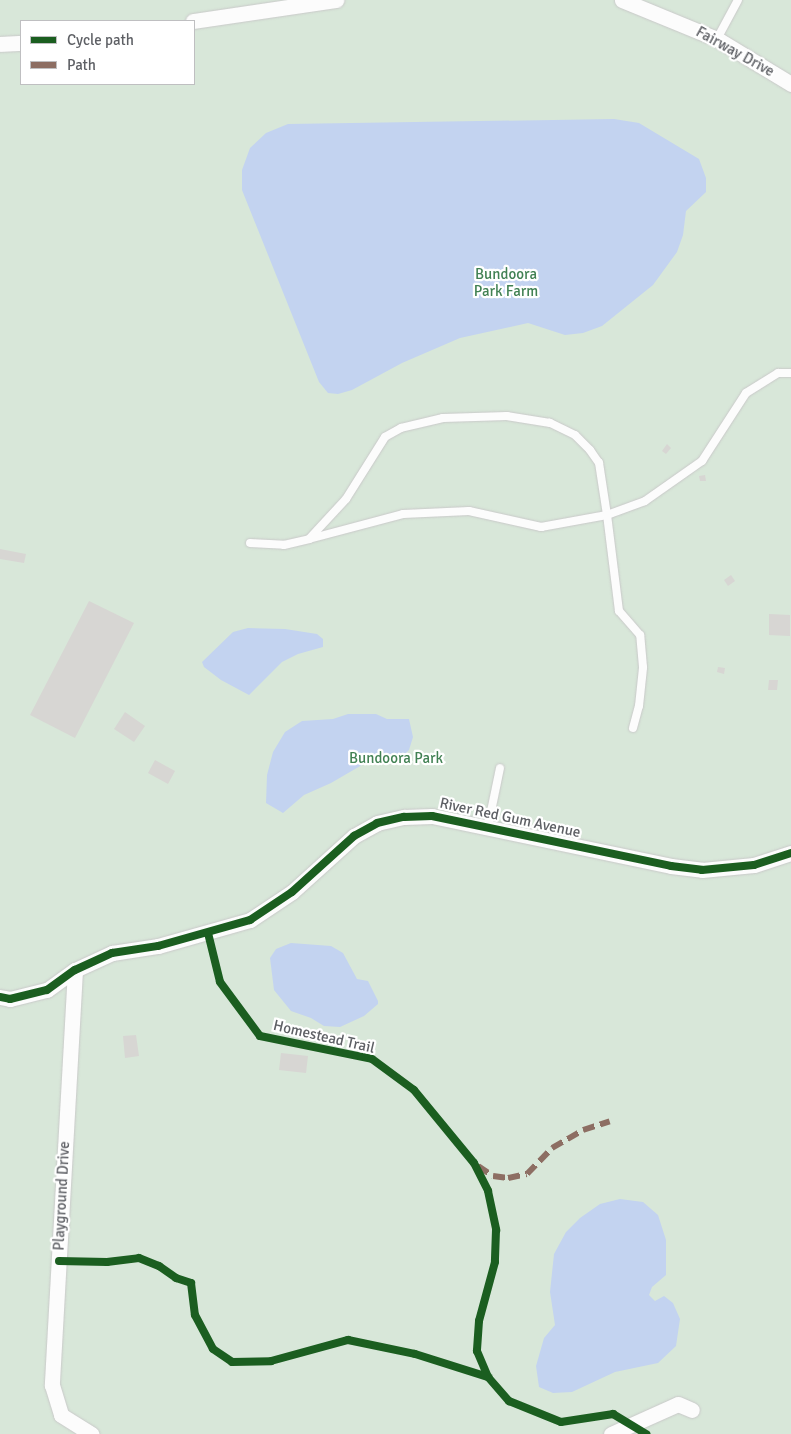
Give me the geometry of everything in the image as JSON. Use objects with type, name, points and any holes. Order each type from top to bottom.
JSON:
[{"type":"street","points":[[195,21],[336,0]]},
{"type":"street","name":"Fairway Drive","points":[[622,0],[645,4],[716,39],[791,84]]},
{"type":"street","points":[[0,44],[20,43]]},
{"type":"street","name":"River Red Gum Avenue","points":[[0,997],[10,999],[47,990],[75,970],[112,954],[158,946],[250,920],[292,892],[354,836],[377,823],[404,817],[432,816],[488,826],[671,866],[702,870],[754,865],[791,853]]},
{"type":"street","name":"Playground Drive","points":[[75,970],[52,1385],[61,1415],[90,1434]]},
{"type":"street","points":[[611,1434],[678,1404],[692,1410]]},
{"type":"lane","points":[[716,39],[738,0]]},
{"type":"lane","points":[[250,543],[284,545],[403,514],[469,511],[541,527],[607,515],[645,501],[702,461],[746,393],[778,373],[791,372]]},
{"type":"lane","points":[[309,539],[346,499],[386,437],[401,428],[443,418],[507,416],[550,423],[575,435],[590,450],[599,463],[619,611],[640,635],[642,667],[639,706],[633,728]]},
{"type":"lane","points":[[488,826],[500,768]]},
{"type":"green space","name":"Bundoora Park","points":[[0,0],[791,0],[791,1434],[0,1434]]},
{"type":"water","points":[[614,119],[639,123],[699,159],[706,178],[706,192],[686,211],[683,235],[677,252],[653,285],[602,326],[583,333],[565,335],[528,323],[460,338],[402,363],[352,390],[338,394],[328,393],[319,382],[242,190],[242,170],[250,148],[266,133],[288,124]]},
{"type":"water","points":[[248,628],[285,629],[317,634],[323,639],[323,647],[298,654],[282,662],[249,695],[221,680],[204,667],[202,662],[233,632]]},
{"type":"water","points":[[348,714],[376,714],[387,719],[409,719],[413,737],[409,750],[400,759],[374,758],[331,783],[304,795],[283,813],[266,803],[267,775],[273,752],[285,732],[302,721],[333,719]]},
{"type":"water","points":[[291,943],[331,946],[343,953],[357,979],[368,981],[378,1004],[364,1016],[340,1027],[324,1026],[311,1018],[291,1011],[274,990],[270,958],[276,949]]},
{"type":"water","points":[[620,1199],[643,1202],[658,1215],[666,1240],[666,1275],[652,1287],[649,1295],[655,1301],[664,1296],[673,1303],[680,1319],[676,1346],[658,1363],[615,1372],[572,1392],[553,1393],[539,1387],[536,1366],[544,1338],[555,1325],[550,1292],[554,1254],[566,1232],[580,1218],[600,1204]]},
{"type":"building","points":[[667,444],[671,448],[666,454],[662,451]]},
{"type":"building","points":[[705,475],[706,481],[700,481],[699,476]]},
{"type":"building","points":[[0,549],[26,554],[24,563],[0,559]]},
{"type":"building","points":[[731,575],[735,581],[728,586],[724,580]]},
{"type":"building","points":[[89,601],[134,623],[75,738],[30,715]]},
{"type":"building","points":[[769,614],[790,615],[790,636],[769,635]]},
{"type":"building","points":[[718,667],[725,668],[724,674],[717,672]]},
{"type":"building","points":[[769,680],[778,680],[777,690],[768,690]]},
{"type":"building","points":[[125,712],[145,726],[134,742],[114,729]]},
{"type":"building","points":[[155,760],[175,771],[168,784],[148,773]]},
{"type":"building","points":[[136,1035],[139,1056],[125,1058],[123,1036]]},
{"type":"building","points":[[281,1053],[308,1056],[306,1073],[279,1070]]},
{"type":"marked path","points":[[478,1166],[493,1176],[508,1178],[527,1174],[552,1148],[583,1130],[610,1121]]},
{"type":"cycle path","points":[[0,997],[10,999],[47,990],[75,970],[112,953],[158,946],[250,920],[292,892],[354,836],[377,823],[404,817],[432,816],[671,866],[702,870],[754,865],[791,853]]},
{"type":"cycle path","name":"Homestead Trail","points":[[208,933],[220,982],[260,1036],[372,1059],[414,1090],[474,1163],[488,1191],[496,1230],[495,1262],[479,1321],[477,1351],[488,1377],[509,1401],[561,1422],[613,1414],[646,1434]]},
{"type":"cycle path","points":[[59,1261],[107,1262],[139,1258],[159,1266],[176,1278],[191,1283],[195,1315],[213,1349],[232,1362],[271,1361],[348,1340],[415,1354],[488,1377]]},
{"type":"park label","name":"Bundoora Park Farm","points":[[506,282]]}]
